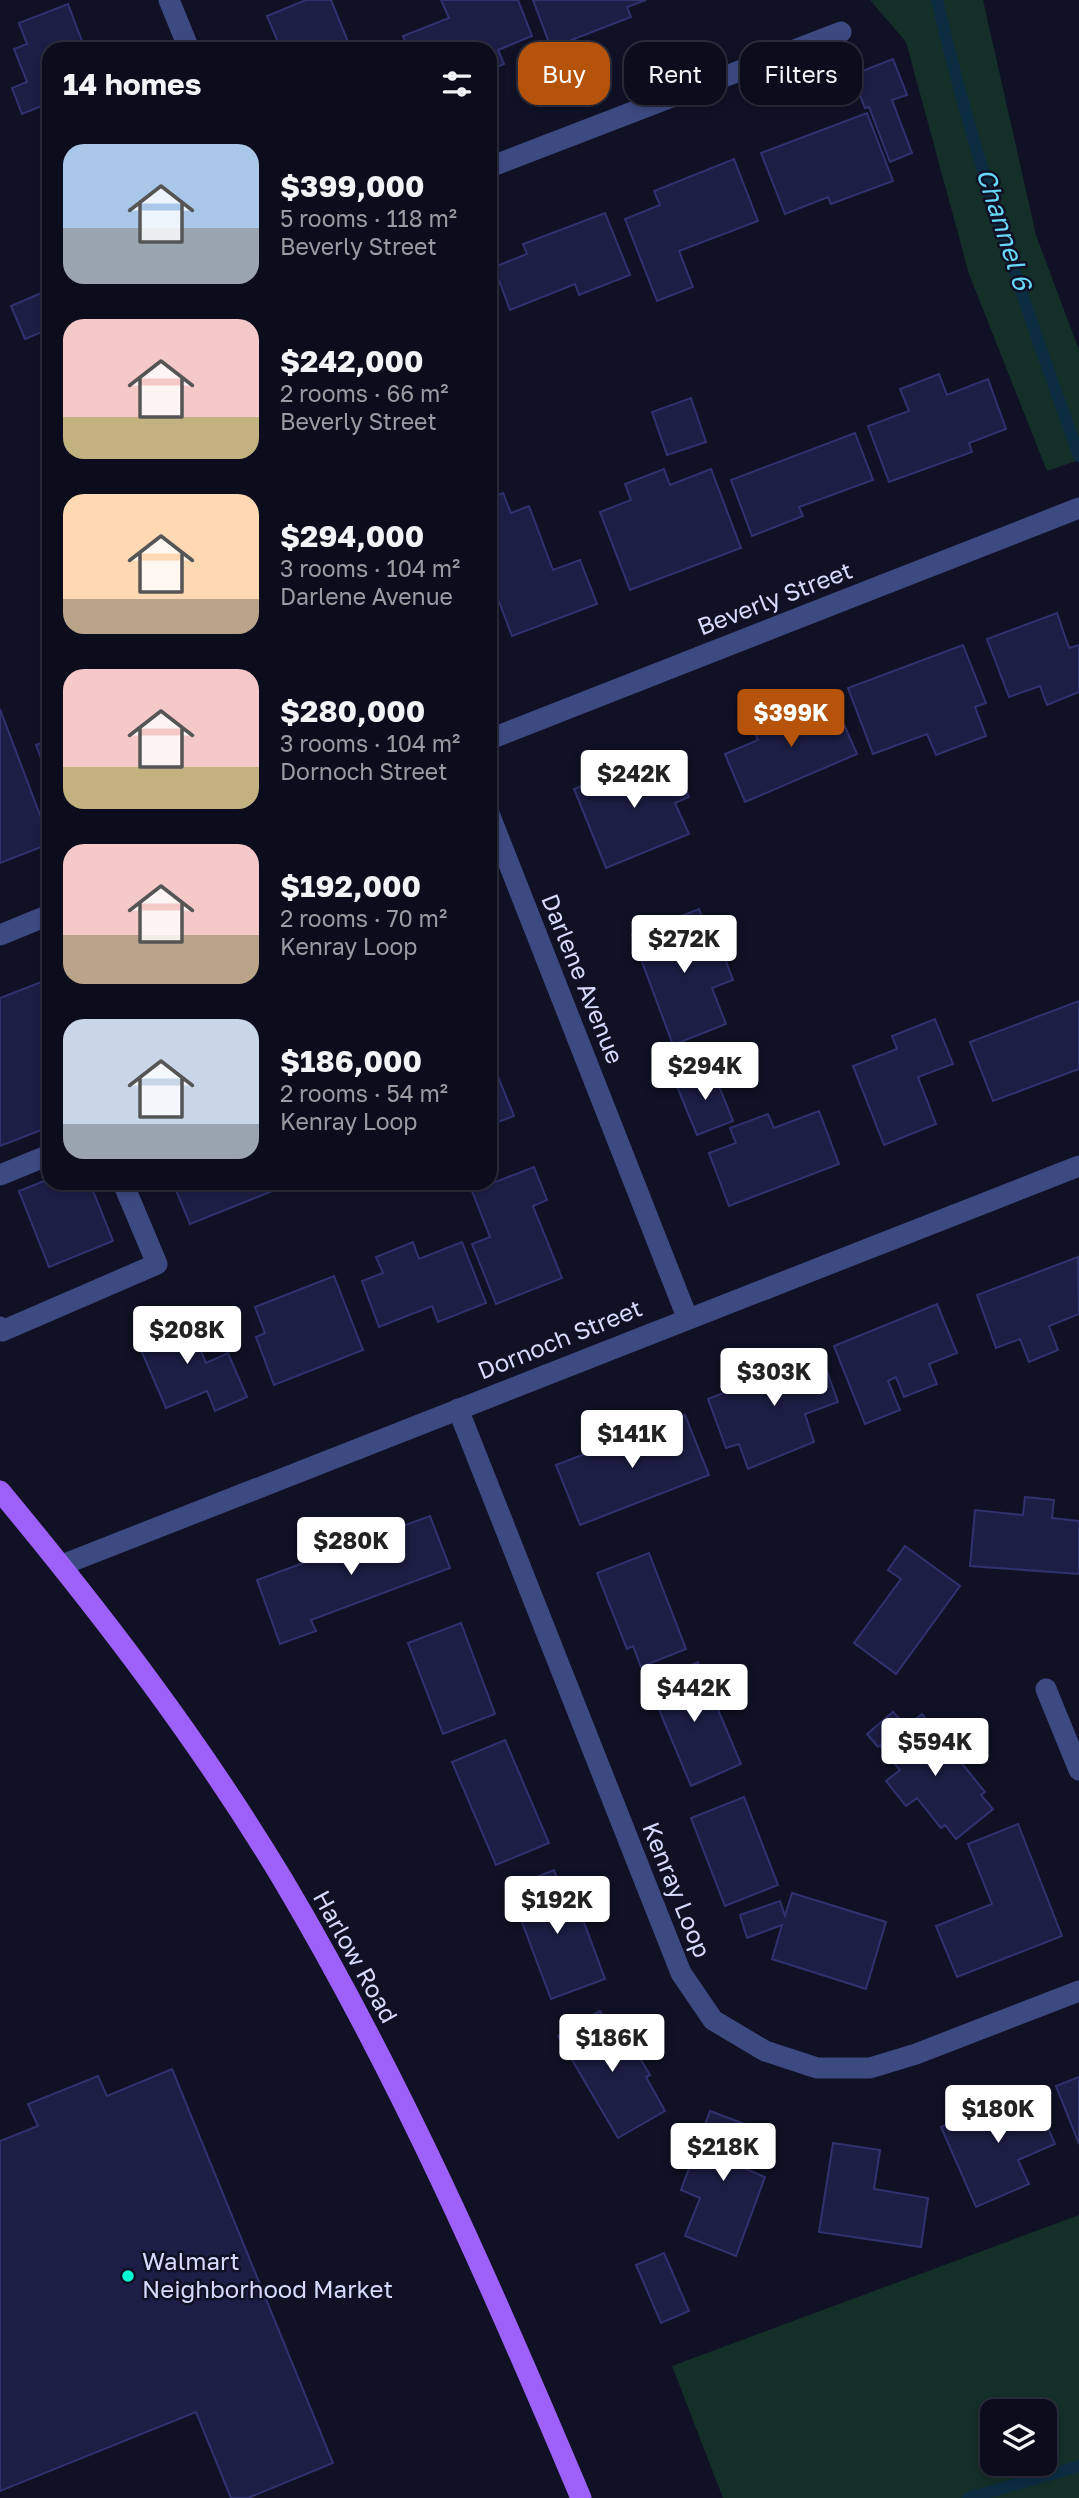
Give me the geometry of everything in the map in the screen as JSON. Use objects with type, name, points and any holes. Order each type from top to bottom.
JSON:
[{"type":"main road","name":"Harlow Road","points":[[0,1491],[149,1676],[220,1781],[282,1880],[353,2003],[484,2268],[581,2498]]},
{"type":"street","points":[[169,0],[186,42]]},
{"type":"street","points":[[497,164],[841,32]]},
{"type":"street","name":"Beverly Street","points":[[497,736],[1079,508]]},
{"type":"street","name":"Darlene Avenue","points":[[497,834],[687,1317]]},
{"type":"street","points":[[0,935],[42,918]]},
{"type":"street","points":[[0,1175],[42,1158]]},
{"type":"street","name":"Dornoch Street","points":[[62,1565],[687,1317],[1079,1166]]},
{"type":"street","points":[[0,1327],[2,1331],[157,1264],[126,1190]]},
{"type":"street","name":"Kenray Loop","points":[[458,1409],[681,1973],[713,2020],[765,2051],[817,2067],[870,2068],[916,2054],[1079,1991]]},
{"type":"street","points":[[1046,1689],[1079,1769]]},
{"type":"green space","points":[[870,0],[983,0],[1036,235],[1079,350],[1079,460],[1047,471],[969,274],[906,42]]},
{"type":"green space","points":[[1079,2215],[1079,2498],[723,2498],[672,2366]]},
{"type":"building","points":[[306,0],[331,0],[348,42],[278,42],[267,16]]},
{"type":"building","points":[[441,0],[518,0],[532,36],[498,50],[504,64],[497,67],[497,42],[405,42],[403,36],[449,18]]},
{"type":"building","points":[[533,0],[646,0],[627,7],[631,17],[566,42],[549,42]]},
{"type":"building","points":[[68,4],[82,42],[42,42],[42,106],[22,114],[12,88],[27,82],[14,49],[27,44],[19,23]]},
{"type":"building","points":[[893,59],[907,95],[892,100],[912,153],[890,162],[869,107],[865,108],[862,100],[862,71]]},
{"type":"building","points":[[867,113],[893,181],[831,204],[828,197],[785,214],[761,153]]},
{"type":"building","points":[[734,159],[758,221],[679,251],[693,287],[657,301],[625,219],[660,205],[654,191]]},
{"type":"building","points":[[605,213],[630,275],[579,295],[575,284],[510,310],[497,275],[497,266],[527,254],[523,244]]},
{"type":"building","points":[[42,293],[42,332],[25,339],[11,306]]},
{"type":"building","points":[[939,374],[947,395],[988,379],[1006,429],[969,443],[972,452],[889,482],[868,426],[909,411],[900,389]]},
{"type":"building","points":[[691,398],[706,442],[667,455],[652,412]]},
{"type":"building","points":[[855,433],[873,480],[799,507],[803,516],[752,536],[731,480]]},
{"type":"building","points":[[664,469],[670,485],[711,469],[741,548],[630,590],[600,512],[631,500],[625,484]]},
{"type":"building","points":[[503,493],[511,513],[529,506],[553,570],[580,560],[597,604],[512,636],[497,596],[497,495]]},
{"type":"building","points":[[1057,613],[1069,648],[1079,645],[1079,692],[1047,705],[1040,686],[1009,697],[987,639]]},
{"type":"building","points":[[963,645],[986,703],[975,707],[986,736],[936,755],[927,734],[873,754],[848,688]]},
{"type":"building","points":[[831,695],[857,754],[745,802],[725,754],[758,740],[753,728]]},
{"type":"building","points":[[0,709],[42,820],[42,847],[0,863]]},
{"type":"building","points":[[42,743],[42,761],[36,745]]},
{"type":"building","points":[[673,758],[689,797],[675,803],[689,834],[606,868],[574,789],[642,761],[646,770]]},
{"type":"building","points":[[699,909],[714,948],[720,946],[733,980],[712,988],[726,1024],[673,1045],[632,935]]},
{"type":"building","points":[[42,982],[42,1130],[0,1146],[0,998]]},
{"type":"building","points":[[1079,1001],[1079,1069],[993,1101],[970,1042]]},
{"type":"building","points":[[935,1019],[953,1064],[918,1077],[936,1124],[884,1145],[853,1066],[897,1049],[892,1036]]},
{"type":"building","points":[[712,1069],[733,1121],[697,1135],[676,1084]]},
{"type":"building","points":[[497,1074],[514,1116],[497,1122]]},
{"type":"building","points":[[819,1111],[839,1164],[729,1206],[709,1153],[736,1143],[730,1128],[768,1114],[774,1128]]},
{"type":"building","points":[[534,1167],[547,1200],[533,1206],[562,1278],[496,1304],[472,1244],[490,1237],[472,1191],[497,1190],[497,1181]]},
{"type":"building","points":[[42,1182],[42,1190],[93,1190],[113,1241],[49,1267],[19,1191]]},
{"type":"building","points":[[176,1190],[275,1190],[190,1224]]},
{"type":"building","points":[[413,1242],[419,1259],[462,1242],[486,1303],[438,1322],[432,1306],[379,1327],[362,1281],[383,1273],[376,1257]]},
{"type":"building","points":[[1078,1257],[1079,1314],[1049,1326],[1058,1350],[1029,1362],[1020,1339],[996,1348],[977,1295]]},
{"type":"building","points":[[334,1276],[363,1350],[274,1385],[256,1337],[265,1333],[255,1307]]},
{"type":"building","points":[[937,1304],[957,1353],[929,1364],[937,1384],[904,1397],[896,1377],[888,1381],[900,1410],[865,1424],[834,1346]]},
{"type":"building","points":[[185,1313],[206,1363],[228,1353],[247,1397],[215,1411],[207,1391],[166,1408],[134,1334]]},
{"type":"building","points":[[819,1349],[838,1402],[805,1414],[814,1442],[748,1469],[739,1444],[726,1448],[708,1399],[741,1386],[738,1378]]},
{"type":"building","points":[[685,1415],[709,1475],[580,1525],[556,1465]]},
{"type":"building","points":[[1025,1497],[1054,1500],[1052,1518],[1079,1521],[1079,1574],[970,1566],[975,1510],[1023,1515]]},
{"type":"building","points":[[430,1516],[450,1568],[311,1620],[316,1631],[280,1644],[257,1580]]},
{"type":"building","points":[[905,1546],[960,1586],[896,1674],[854,1643],[901,1579],[888,1570]]},
{"type":"building","points":[[649,1553],[686,1649],[641,1667],[633,1646],[627,1649],[597,1573]]},
{"type":"building","points":[[461,1623],[495,1714],[443,1734],[408,1643]]},
{"type":"building","points":[[698,1662],[741,1764],[691,1786],[648,1683]]},
{"type":"building","points":[[893,1712],[904,1724],[878,1747],[867,1734]]},
{"type":"building","points":[[922,1714],[985,1792],[981,1795],[993,1809],[956,1839],[945,1825],[941,1828],[917,1798],[906,1806],[886,1781],[900,1770],[881,1747]]},
{"type":"building","points":[[505,1740],[549,1843],[496,1865],[452,1762]]},
{"type":"building","points":[[744,1797],[778,1885],[725,1906],[691,1818]]},
{"type":"building","points":[[1018,1824],[1062,1936],[957,1977],[936,1926],[992,1904],[968,1844]]},
{"type":"building","points":[[554,1870],[567,1904],[576,1901],[605,1979],[551,1999],[509,1888]]},
{"type":"building","points":[[792,1893],[886,1922],[866,1989],[772,1959],[782,1925],[747,1938],[740,1915],[780,1901],[785,1916]]},
{"type":"building","points":[[600,2011],[618,2042],[627,2036],[650,2075],[646,2077],[665,2111],[618,2138],[558,2036]]},
{"type":"building","name":"Walmart Neighborhood Market","points":[[172,2069],[333,2463],[248,2498],[231,2498],[196,2412],[0,2491],[0,2141],[38,2126],[28,2104],[98,2076],[107,2096]]},
{"type":"building","points":[[1079,2077],[1079,2144],[1056,2086]]},
{"type":"building","points":[[1031,2088],[1055,2144],[1018,2160],[1029,2184],[976,2207],[941,2127]]},
{"type":"building","points":[[710,2111],[761,2130],[746,2169],[765,2177],[736,2256],[685,2236],[700,2198],[681,2190]]},
{"type":"building","points":[[833,2143],[880,2150],[874,2189],[928,2198],[921,2247],[819,2232]]},
{"type":"building","points":[[664,2253],[689,2311],[661,2323],[636,2265]]},
{"type":"waterway","name":"Channel 6","points":[[937,0],[967,116],[1001,230],[1079,456]]},
{"type":"waterway","points":[[968,2498],[1079,2466]]},
{"type":"place","name":"Walmart Neighborhood Market","points":[[128,2276]]}]
